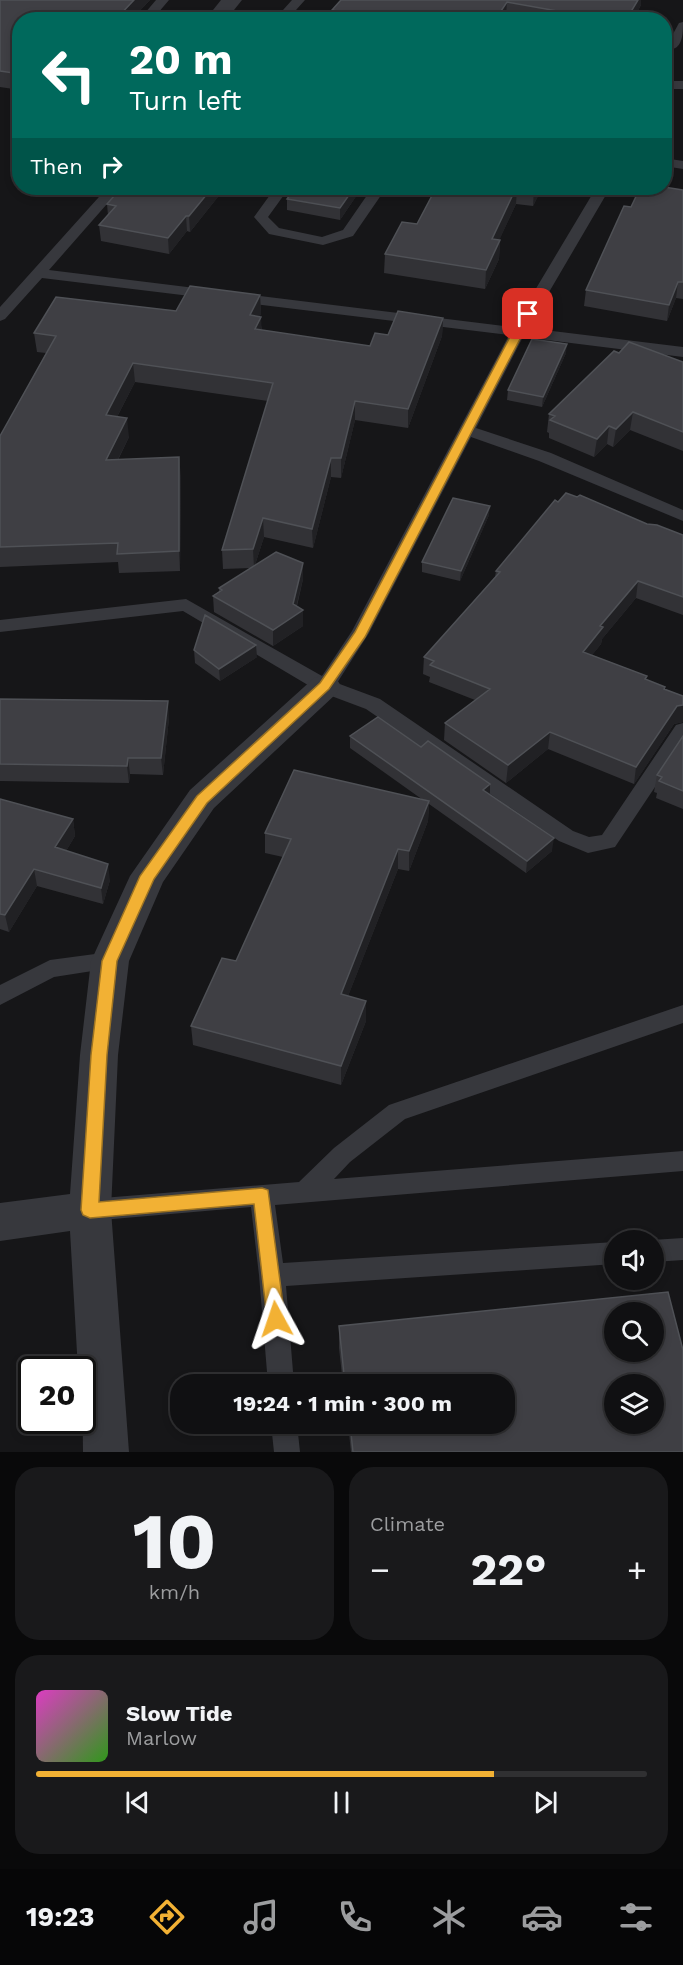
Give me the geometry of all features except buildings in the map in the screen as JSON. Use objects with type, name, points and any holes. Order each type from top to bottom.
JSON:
[{"type":"street","points":[[222,12],[232,0]]},
{"type":"street","points":[[106,1452],[90,1210],[99,1055],[110,961],[148,876],[202,800],[324,686]]},
{"type":"street","points":[[0,1222],[90,1210]]},
{"type":"lane","points":[[152,12],[162,0]]},
{"type":"lane","points":[[288,12],[299,0]]},
{"type":"lane","points":[[673,45],[683,26]]},
{"type":"lane","points":[[0,316],[108,195]]},
{"type":"lane","points":[[277,195],[261,217],[274,231],[323,240],[348,234],[374,195]]},
{"type":"lane","points":[[324,686],[360,633],[518,332],[567,244],[599,195]]},
{"type":"lane","points":[[39,273],[683,352]]},
{"type":"lane","points":[[467,430],[545,457],[683,516]]},
{"type":"lane","points":[[0,626],[186,605],[324,686],[373,704],[566,836],[588,845],[608,842],[683,730]]},
{"type":"lane","points":[[0,996],[50,969],[110,961]]},
{"type":"lane","points":[[305,1192],[342,1155],[397,1112],[682,1020]]},
{"type":"lane","points":[[90,1210],[683,1161]]},
{"type":"lane","points":[[262,1196],[272,1275],[280,1374]]},
{"type":"lane","points":[[664,1250],[683,1249]]},
{"type":"lane","points":[[272,1275],[604,1254]]},
{"type":"lane","points":[[285,1434],[287,1452]]},
{"type":"route","points":[[276,1319],[262,1196],[90,1210],[99,1055],[110,961],[148,876],[202,800],[324,686],[360,633],[528,314]]}]
